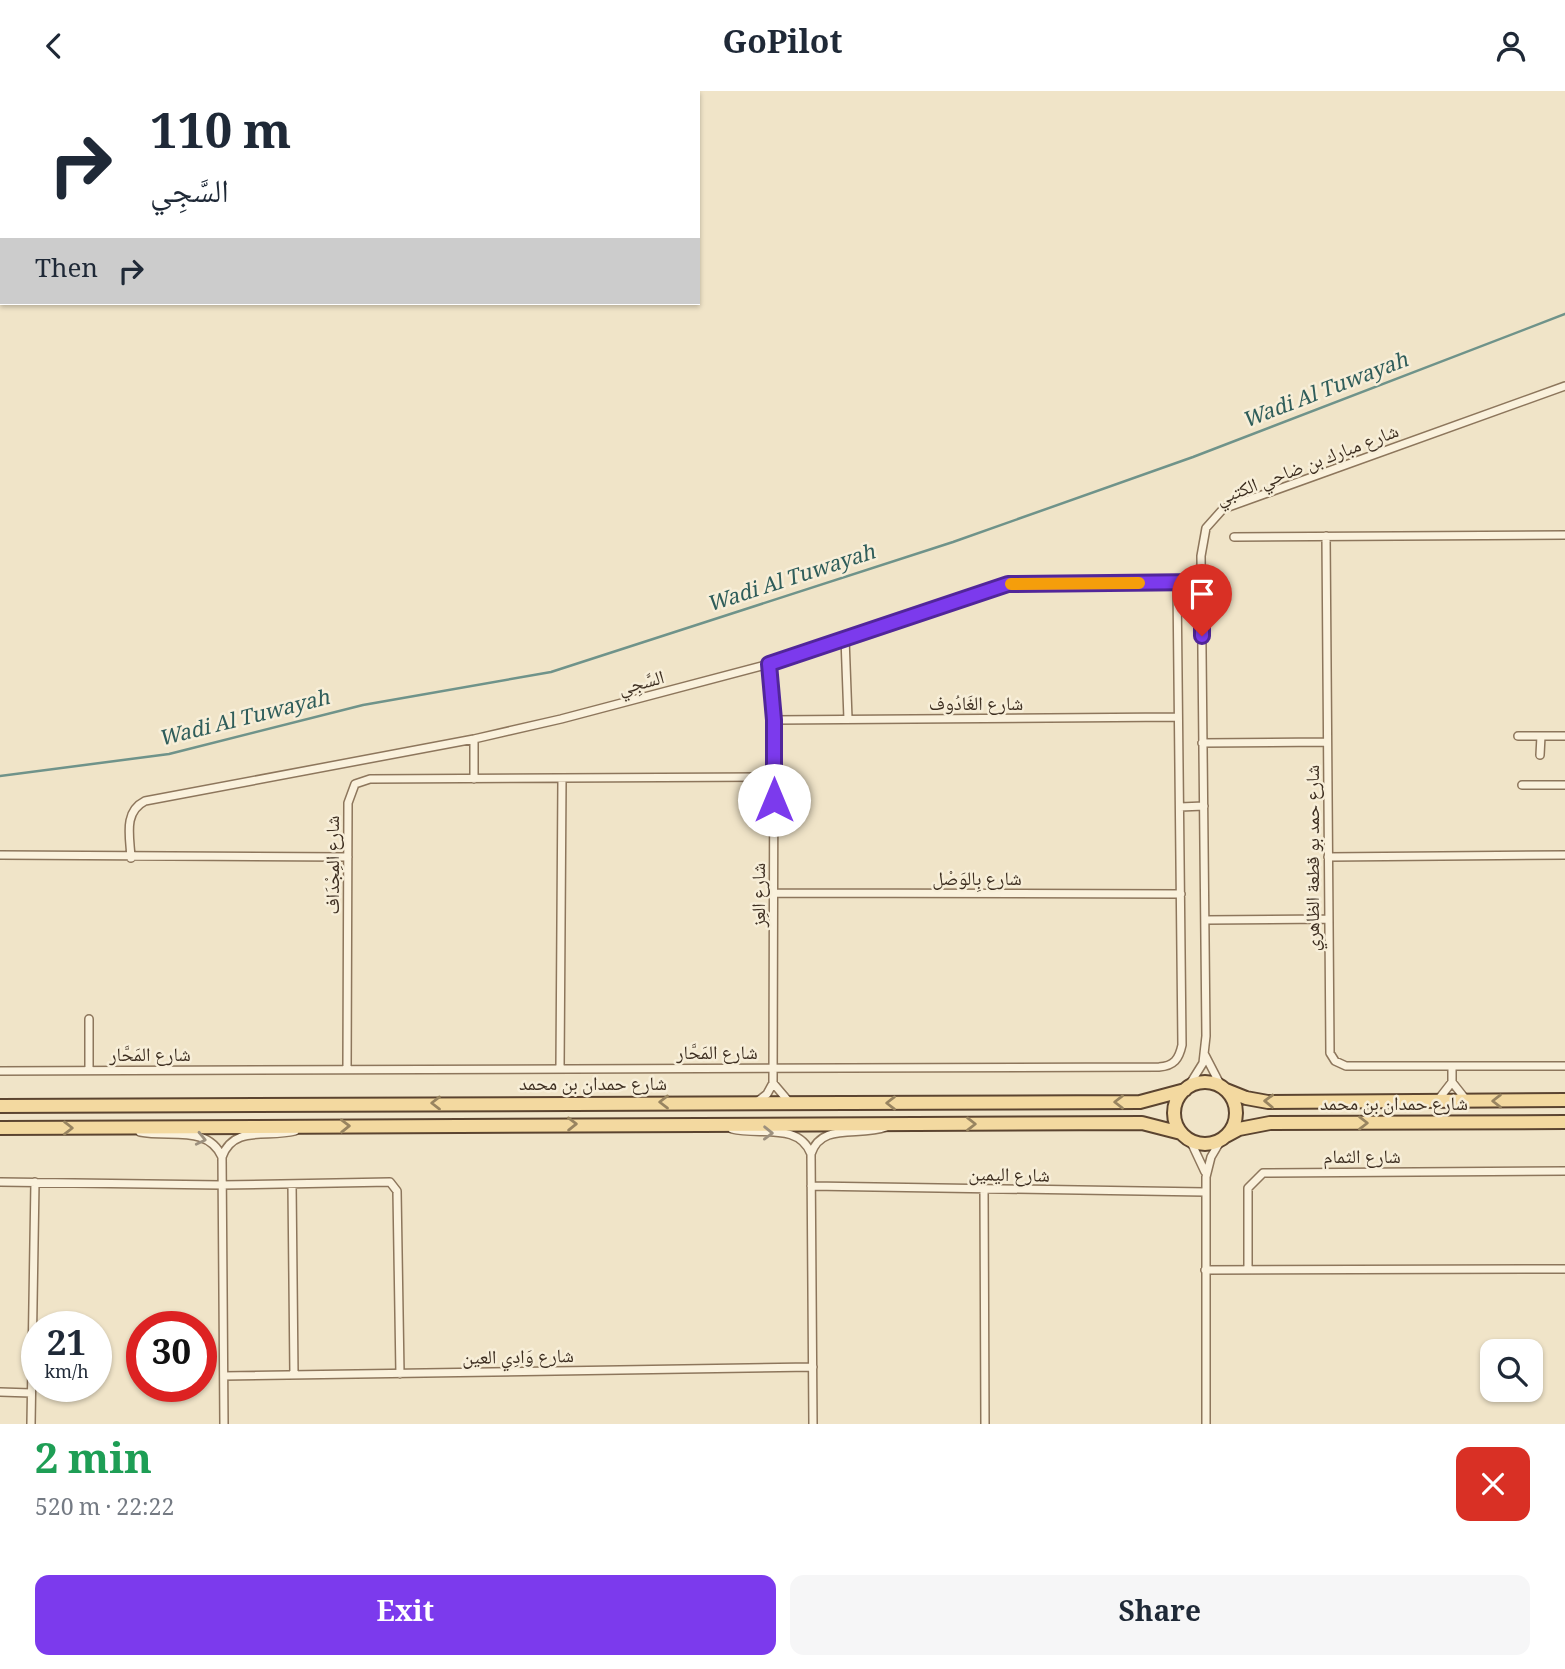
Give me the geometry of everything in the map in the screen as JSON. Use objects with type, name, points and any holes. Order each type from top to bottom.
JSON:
[{"type":"main road","points":[[1204,1082],[1223,1088],[1236,1108],[1236,1118],[1224,1138],[1206,1144],[1186,1136],[1174,1115],[1175,1105],[1187,1088],[1204,1082]]},
{"type":"main road","name":"شارع حمدان بن محمد","points":[[0,1106],[1140,1102],[1187,1088]]},
{"type":"main road","name":"شارع حمدان بن محمد","points":[[1223,1088],[1246,1098],[1268,1102],[1565,1100]]},
{"type":"main road","name":"شارع حمدان بن محمد","points":[[1224,1138],[1239,1129],[1270,1123],[1565,1122]]},
{"type":"main road","name":"شارع حمدان بن محمد","points":[[0,1128],[1142,1123],[1186,1136]]},
{"type":"street","name":"شارع مبارك بن ضاحي الكتبي","points":[[1187,1088],[1199,1072],[1205,1054],[1202,582],[1203,536],[1210,521],[1223,509],[1565,386]]},
{"type":"street","points":[[1234,537],[1565,535]]},
{"type":"street","name":"شارع حمد بو قطعة الظاهري","points":[[1326,536],[1329,1045],[1332,1057],[1346,1066],[1565,1066]]},
{"type":"street","name":"السَّجِي","points":[[131,858],[130,816],[133,810],[145,801],[474,739],[769,664],[1008,584],[1202,582]]},
{"type":"street","name":"شارع المَحَّار","points":[[0,1071],[1147,1067],[1172,1064],[1178,1060],[1182,1045],[1177,583]]},
{"type":"street","points":[[845,638],[848,719]]},
{"type":"street","name":"شارع العِز","points":[[769,664],[774,720],[773,1083]]},
{"type":"street","name":"شارع الغَادُوف","points":[[774,720],[1178,717]]},
{"type":"street","points":[[1518,736],[1565,736]]},
{"type":"street","points":[[1540,755],[1541,736]]},
{"type":"street","points":[[474,739],[474,779]]},
{"type":"street","points":[[1202,743],[1327,742]]},
{"type":"street","name":"شارع المِجْدَاف","points":[[347,1069],[348,797],[355,784],[365,779],[774,777]]},
{"type":"street","points":[[560,1068],[562,779]]},
{"type":"street","points":[[1522,785],[1565,785]]},
{"type":"street","points":[[1180,807],[1203,806]]},
{"type":"street","points":[[0,855],[131,858],[348,857]]},
{"type":"street","points":[[1328,856],[1565,855]]},
{"type":"street","name":"شارع بِالوَصْل","points":[[774,893],[1181,894]]},
{"type":"street","points":[[1205,920],[1329,919]]},
{"type":"street","points":[[89,1019],[89,1070]]},
{"type":"street","name":"شارع مبارك بن ضاحي الكتبي","points":[[1205,1054],[1223,1088]]},
{"type":"street","points":[[1437,1101],[1452,1082],[1452,1066]]},
{"type":"street","points":[[1452,1082],[1467,1101]]},
{"type":"street","points":[[757,1102],[767,1094],[773,1083],[790,1103]]},
{"type":"street","points":[[715,1123],[749,1133],[793,1134],[804,1140],[811,1154]]},
{"type":"street","points":[[813,1424],[811,1154],[817,1140],[828,1133],[872,1132],[893,1124]]},
{"type":"street","points":[[123,1127],[162,1135],[205,1137],[216,1144],[222,1157]]},
{"type":"street","points":[[224,1424],[222,1157],[228,1143],[237,1137],[275,1135],[309,1127]]},
{"type":"street","points":[[1186,1136],[1206,1177]]},
{"type":"street","points":[[1206,1424],[1205,1192],[1211,1157],[1224,1138]]},
{"type":"street","name":"شارع الثمام","points":[[1248,1270],[1248,1188],[1263,1173],[1565,1171]]},
{"type":"street","points":[[0,1182],[221,1185],[390,1182],[397,1191],[400,1374]]},
{"type":"street","points":[[33,1311],[35,1182]]},
{"type":"street","points":[[292,1184],[294,1375]]},
{"type":"street","name":"شارع اليمين","points":[[811,1186],[1205,1192]]},
{"type":"street","points":[[984,1189],[985,1424]]},
{"type":"street","points":[[1205,1271],[1565,1269]]},
{"type":"street","name":"شارع وَادِي العين","points":[[224,1376],[813,1367]]},
{"type":"street","points":[[0,1392],[21,1393]]},
{"type":"street","points":[[31,1402],[31,1424]]},
{"type":"waterway","name":"Wadi Al Tuwayah","points":[[0,776],[169,754],[363,705],[551,672],[953,542],[1193,457],[1565,314]]},
{"type":"slow traffic","points":[[1011,584],[1139,583]]},
{"type":"route","points":[[774,800],[774,720],[769,664],[981,591],[1022,583],[1202,582],[1202,636]]}]
